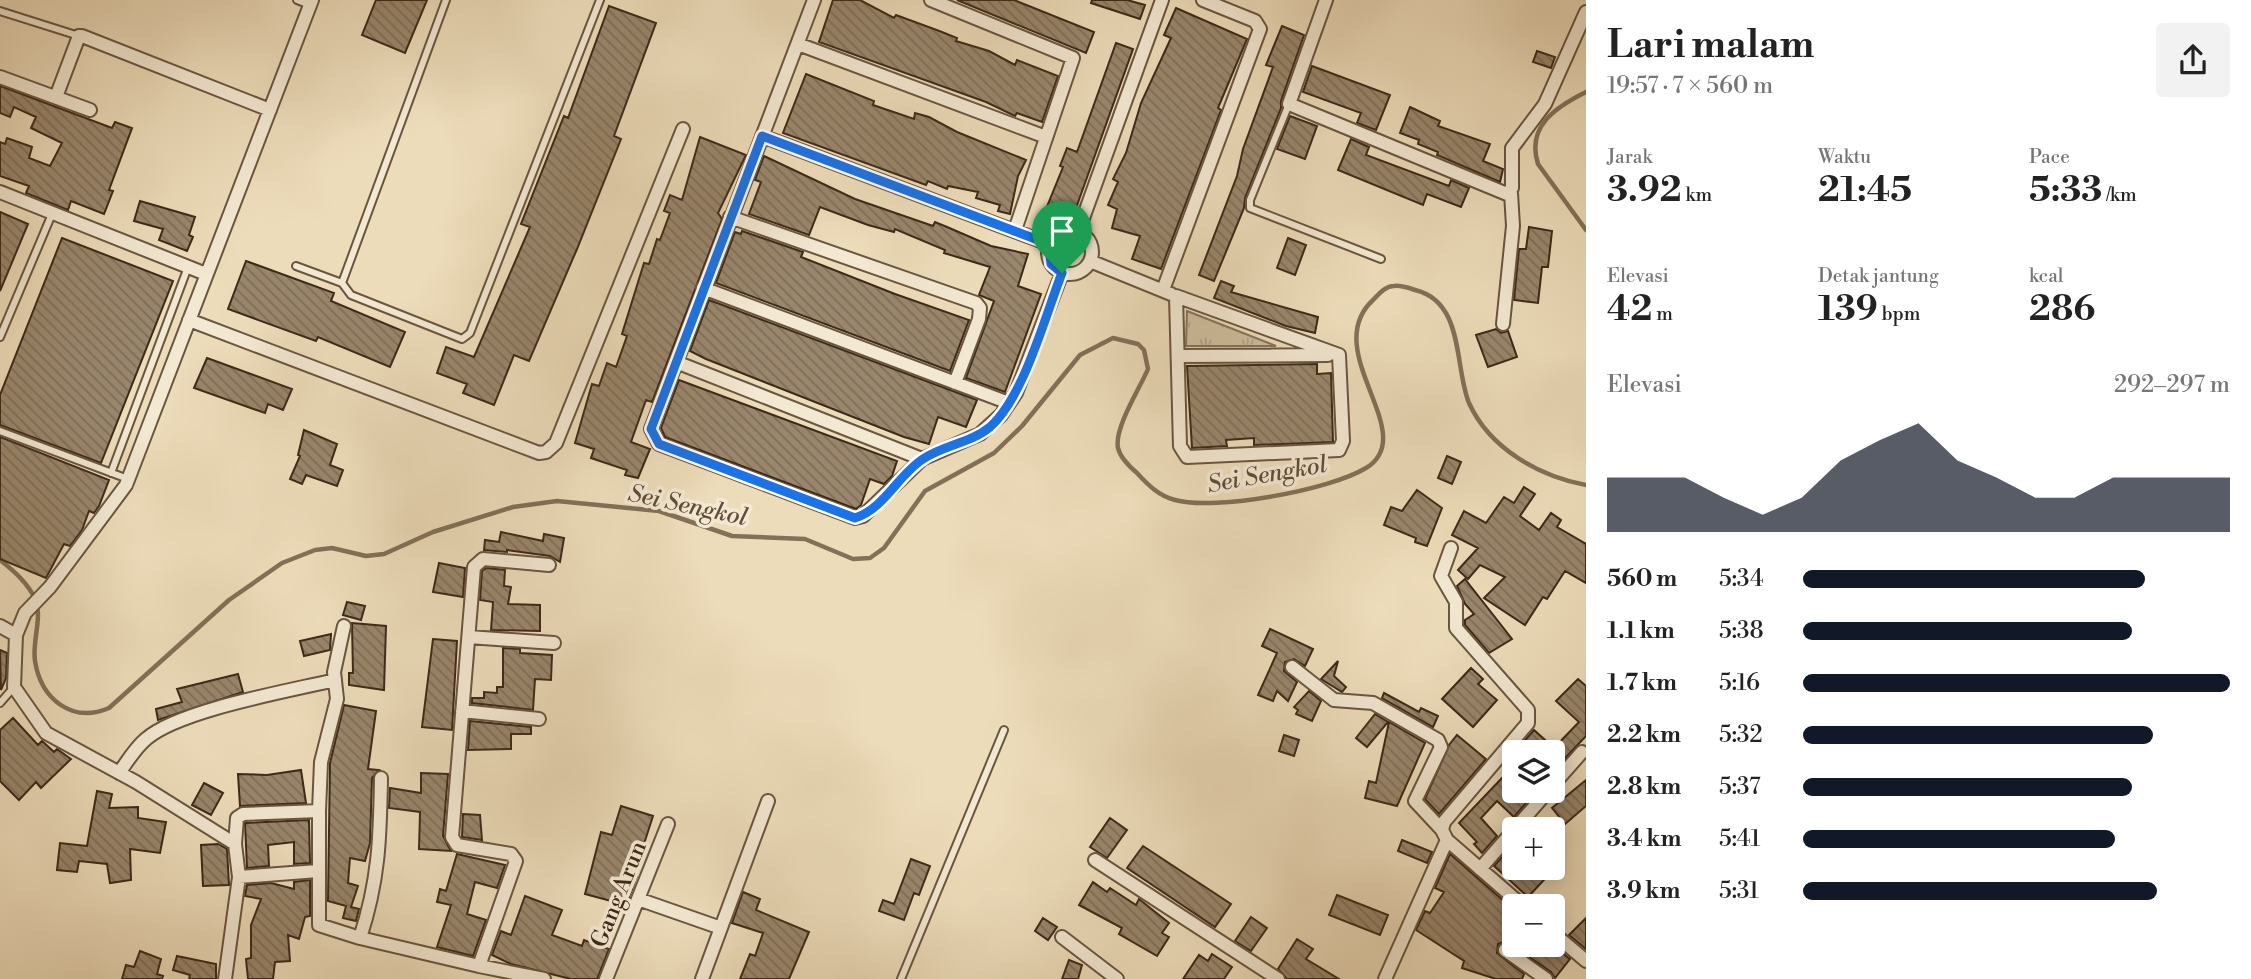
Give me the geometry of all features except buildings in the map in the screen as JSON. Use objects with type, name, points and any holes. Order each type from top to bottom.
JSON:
[{"type":"street","points":[[814,0],[651,429],[659,444],[855,518],[869,512],[922,459],[980,434],[991,426],[1009,403],[1062,273]]},
{"type":"street","points":[[931,0],[1073,58],[1015,230]]},
{"type":"street","points":[[1078,232],[1162,0]]},
{"type":"street","points":[[1163,290],[1260,29],[1255,20],[1203,0]]},
{"type":"street","points":[[1326,0],[1289,104],[1501,192],[1511,193]]},
{"type":"street","points":[[235,845],[204,822],[46,733],[13,687],[16,635],[30,608],[50,587],[119,499],[128,480],[311,3]]},
{"type":"street","points":[[1503,324],[1513,226],[1513,148],[1545,104],[1586,12]]},
{"type":"street","points":[[56,97],[79,36],[270,110]]},
{"type":"street","points":[[798,44],[1046,137]]},
{"type":"street","points":[[0,77],[90,110]]},
{"type":"street","points":[[188,320],[539,453],[546,452],[556,443],[683,129]]},
{"type":"street","points":[[762,136],[1049,244]]},
{"type":"street","points":[[0,192],[206,274]]},
{"type":"street","points":[[730,217],[976,303],[980,308],[979,319],[955,383]]},
{"type":"street","points":[[1078,232],[1088,241],[1090,261],[1082,271],[1062,273],[1051,264],[1049,244],[1058,234],[1078,232]]},
{"type":"street","points":[[1090,261],[1176,296],[1339,355]]},
{"type":"street","points":[[703,288],[1009,403]]},
{"type":"street","points":[[1176,296],[1180,356],[1180,446],[1187,457],[1339,450],[1343,441],[1339,355]]},
{"type":"street","points":[[1180,356],[1339,355]]},
{"type":"street","points":[[676,362],[922,459]]},
{"type":"street","points":[[1385,979],[1445,835],[1449,814],[1528,723],[1528,710],[1456,628],[1456,602],[1441,576],[1451,548]]},
{"type":"street","points":[[479,966],[516,861],[511,854],[453,842],[474,567],[483,559],[549,565]]},
{"type":"street","points":[[0,626],[16,635]]},
{"type":"street","points":[[344,626],[335,680],[337,699],[321,762],[318,811],[319,925],[360,938],[544,979]]},
{"type":"street","points":[[469,637],[554,643]]},
{"type":"street","points":[[1292,667],[1334,701],[1373,703],[1438,740],[1441,747],[1415,801],[1445,835],[1509,894]]},
{"type":"street","points":[[119,773],[146,738],[165,726],[243,702],[335,680]]},
{"type":"street","points":[[463,711],[539,719]]},
{"type":"street","points":[[1565,771],[1582,752]]},
{"type":"street","points":[[360,938],[373,897],[379,861],[381,778]]},
{"type":"street","points":[[702,979],[768,801]]},
{"type":"street","points":[[1525,817],[1538,803]]},
{"type":"street","points":[[225,979],[239,877],[235,845],[237,818],[243,814],[318,811]]},
{"type":"street","name":"Gang Arun","points":[[606,979],[668,824]]},
{"type":"street","points":[[1480,869],[1502,844]]},
{"type":"street","points":[[1095,860],[1278,979]]},
{"type":"street","points":[[239,877],[318,871]]},
{"type":"street","points":[[638,899],[721,928]]},
{"type":"street","points":[[1062,937],[1116,979]]},
{"type":"street","points":[[1565,943],[1586,961]]},
{"type":"street","points":[[1515,957],[1546,979]]},
{"type":"lane","points":[[297,0],[311,3]]},
{"type":"lane","points":[[342,283],[446,0]]},
{"type":"lane","points":[[296,266],[342,283],[351,295],[462,339],[468,336],[600,0]]},
{"type":"lane","points":[[0,11],[79,36]]},
{"type":"lane","points":[[1289,104],[1250,200],[1250,208],[1381,259]]},
{"type":"lane","points":[[0,337],[52,214]]},
{"type":"lane","points":[[111,473],[188,267]]},
{"type":"lane","points":[[0,431],[128,480]]},
{"type":"lane","points":[[0,703],[13,687]]},
{"type":"lane","points":[[901,979],[1004,730]]},
{"type":"green space","points":[[1187,311],[1276,346],[1186,346]]},
{"type":"waterway","name":"Sei Sengkol","points":[[1586,92],[1564,104],[1546,119],[1536,139],[1535,151],[1538,164],[1586,230]]},
{"type":"waterway","name":"Sei Sengkol","points":[[0,560],[25,583],[36,601],[38,615],[35,661],[44,687],[60,705],[83,713],[109,708],[229,600],[282,563],[315,550],[332,548],[366,556],[384,554],[433,532],[513,507],[557,501],[659,511],[732,536],[805,539],[853,559],[870,558],[884,548],[925,491],[994,453],[1022,426],[1080,355],[1113,338],[1138,344],[1144,350],[1148,369],[1124,419],[1118,448],[1131,468],[1154,490],[1175,500],[1193,503],[1244,501],[1300,491],[1327,484],[1366,468],[1380,453],[1383,435],[1361,367],[1357,343],[1359,320],[1373,300],[1391,286],[1410,288],[1431,297],[1442,308],[1455,338],[1469,403],[1490,434],[1503,447],[1534,467],[1568,481],[1586,485]]},
{"type":"route","points":[[762,136],[1049,244],[1051,264],[1062,273],[1016,393],[1001,415],[980,434],[922,459],[863,516],[855,518],[659,444],[654,437],[651,429],[762,136]]}]
